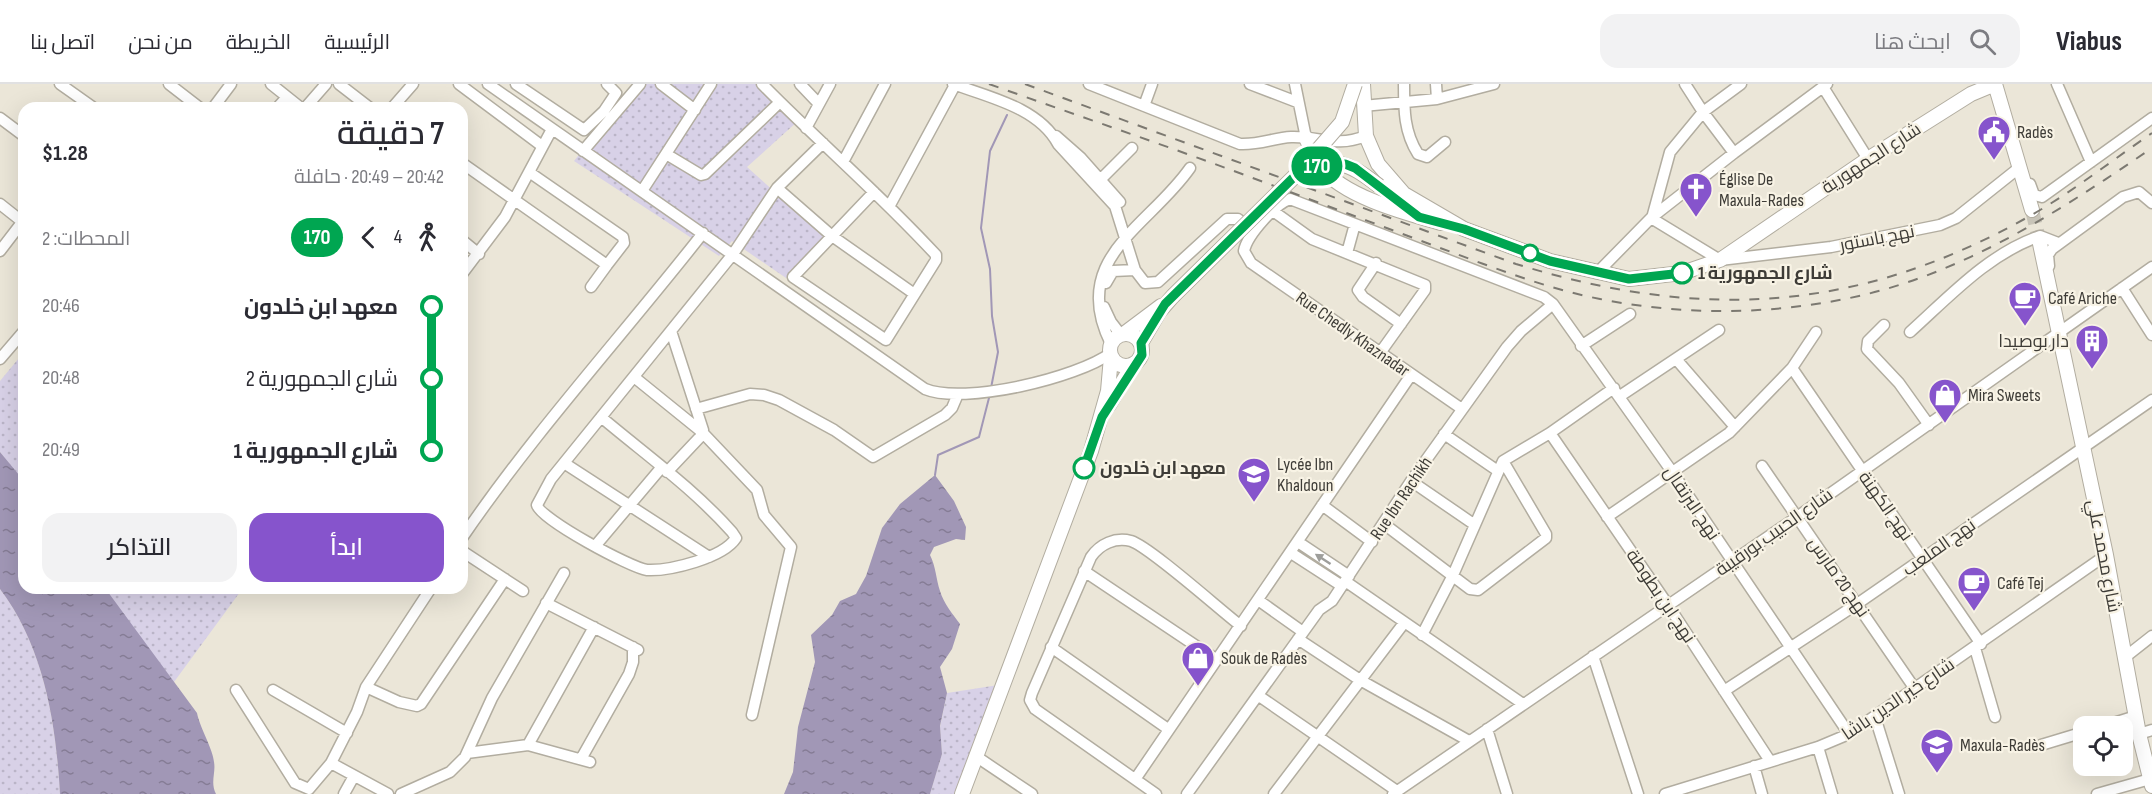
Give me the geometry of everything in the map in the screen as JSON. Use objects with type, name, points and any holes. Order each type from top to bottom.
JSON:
[{"type":"main road","points":[[962,794],[1102,417],[1116,344],[1169,300],[1296,175],[1342,122],[1355,84]]},
{"type":"main road","name":"شارع الجمهورية","points":[[1363,84],[1365,132],[1378,164],[1394,185],[1416,203],[1464,229],[1550,261],[1629,279],[1657,277],[1720,260],[1868,159],[1955,104],[1993,88]]},
{"type":"main road","points":[[1993,88],[2006,125],[2030,211],[2015,171],[1993,88]]},
{"type":"main road","points":[[1306,138],[1322,168],[1336,182],[1360,195],[1419,217],[1464,229]]},
{"type":"main road","points":[[1296,175],[1321,164],[1338,162],[1355,168],[1419,217]]},
{"type":"main road","name":"شارع محمد علي","points":[[2037,239],[2051,317],[2057,327],[2081,448],[2106,555],[2136,716],[2145,732],[2151,782]]},
{"type":"main road","points":[[1141,343],[1169,300]]},
{"type":"main road","points":[[1102,417],[1133,364],[1142,355],[1141,343],[1137,338],[1116,344]]},
{"type":"main road","points":[[1116,344],[1121,365],[1133,364]]},
{"type":"street","points":[[60,84],[75,88],[88,102]]},
{"type":"street","points":[[169,84],[192,102]]},
{"type":"street","points":[[218,102],[231,84]]},
{"type":"street","points":[[271,84],[294,102]]},
{"type":"street","points":[[309,102],[326,84]]},
{"type":"street","points":[[339,84],[362,102]]},
{"type":"street","points":[[459,84],[542,146]]},
{"type":"street","points":[[489,84],[925,389],[936,393],[958,394],[999,390],[1097,363],[1116,344]]},
{"type":"street","points":[[516,84],[584,130],[604,111],[616,93],[607,84]]},
{"type":"street","points":[[583,151],[640,84]]},
{"type":"street","points":[[662,84],[695,110]]},
{"type":"street","points":[[642,191],[711,84]]},
{"type":"street","points":[[762,84],[890,205],[937,257],[885,340],[793,278],[874,192]]},
{"type":"street","points":[[800,84],[819,104]]},
{"type":"street","points":[[806,128],[830,84]]},
{"type":"street","points":[[843,162],[885,84]]},
{"type":"street","points":[[890,205],[954,84],[1033,116],[1053,135],[1063,139],[1122,206],[1126,238],[1135,270],[1145,283],[1158,282],[1230,218],[1238,219],[1252,232],[1290,200],[1538,294],[1552,304]]},
{"type":"street","points":[[1089,84],[1240,144],[1265,144],[1290,137],[1332,143],[1344,142],[1365,132]]},
{"type":"street","points":[[1144,106],[1152,84]]},
{"type":"street","points":[[1250,84],[1297,102]]},
{"type":"street","points":[[1294,84],[1306,138]]},
{"type":"street","points":[[1404,84],[1407,136],[1421,157],[1427,157],[1445,142]]},
{"type":"street","points":[[1436,84],[1437,99]]},
{"type":"street","points":[[1363,106],[1437,99],[1494,84]]},
{"type":"street","points":[[1685,84],[1734,153]]},
{"type":"street","points":[[1652,218],[1666,160],[1703,112],[1741,84]]},
{"type":"street","points":[[2058,84],[2091,162]]},
{"type":"street","points":[[396,102],[409,85]]},
{"type":"street","points":[[1597,273],[1652,218],[1825,85],[1868,159]]},
{"type":"street","points":[[282,102],[287,97]]},
{"type":"street","points":[[666,154],[701,175],[705,174],[780,102]]},
{"type":"street","points":[[0,118],[18,132]]},
{"type":"street","points":[[2006,125],[2012,131],[2036,197],[2042,197],[2152,118]]},
{"type":"street","points":[[468,266],[505,217],[552,129]]},
{"type":"street","points":[[601,417],[664,470],[688,487],[735,536],[735,542],[709,557],[691,563],[647,570],[633,567],[559,525],[538,510],[543,491],[564,463],[601,417],[634,377],[733,254],[777,188],[823,143]]},
{"type":"street","points":[[1099,182],[1132,148]]},
{"type":"street","points":[[468,167],[607,265]]},
{"type":"street","points":[[1116,344],[1100,312],[1100,292],[1108,261],[1126,238],[1170,195],[1190,168]]},
{"type":"street","name":"نهج باستور","points":[[1720,260],[1831,247],[1940,225],[1956,218],[2015,171]]},
{"type":"street","points":[[529,172],[623,237],[624,243],[591,287]]},
{"type":"street","points":[[777,188],[832,236],[913,293]]},
{"type":"street","points":[[2057,327],[2048,259],[2052,249],[2131,193],[2145,194],[2152,203]]},
{"type":"street","points":[[0,204],[18,218]]},
{"type":"street","points":[[1273,212],[1312,239],[1376,263],[1425,285],[1425,290],[1380,353]]},
{"type":"street","points":[[1652,218],[1720,260]]},
{"type":"street","points":[[1347,253],[1355,224]]},
{"type":"street","points":[[0,251],[18,228]]},
{"type":"street","name":"Rue Chedly Khaznadar","points":[[1252,232],[1246,242],[1244,251],[1246,257],[1462,409]]},
{"type":"street","points":[[468,530],[528,448],[703,233]]},
{"type":"street","points":[[1910,332],[1971,277],[2005,253],[2040,236],[2058,243]]},
{"type":"street","points":[[1748,240],[1753,257]]},
{"type":"street","points":[[468,245],[478,254]]},
{"type":"street","points":[[1376,263],[1358,290],[1363,297],[1401,324]]},
{"type":"street","name":"شارع الحبيب بورقيبة","points":[[1395,792],[1797,517],[1929,424],[2057,327],[2152,267]]},
{"type":"street","points":[[1116,344],[1106,313],[1104,289],[1113,271],[1135,270]]},
{"type":"street","points":[[2122,288],[2152,335]]},
{"type":"street","name":"نهج البرتقال","points":[[1552,304],[1617,392],[1849,734]]},
{"type":"street","name":"Rue Ibn Rachikh","points":[[1187,794],[1319,610],[1330,605],[1411,481],[1514,339],[1552,304]]},
{"type":"street","points":[[1581,346],[1630,314]]},
{"type":"street","points":[[1884,324],[1868,341],[1867,349],[1899,383],[1929,424]]},
{"type":"street","points":[[1422,635],[1453,575],[1500,466],[1617,392],[1676,359],[1719,330]]},
{"type":"street","points":[[671,331],[702,432]]},
{"type":"street","points":[[1607,517],[1735,427],[1792,368],[1816,332]]},
{"type":"street","points":[[0,359],[18,338]]},
{"type":"street","points":[[1676,359],[1735,427]]},
{"type":"street","name":"نهج الكهنة","points":[[1792,368],[1923,559],[1978,646],[1995,717]]},
{"type":"street","points":[[1136,778],[1411,375]]},
{"type":"street","points":[[634,377],[702,432],[757,490],[764,515],[791,547],[752,715]]},
{"type":"street","points":[[696,409],[750,394],[764,395],[779,400],[834,430],[873,457],[945,415],[958,394]]},
{"type":"street","name":"نهج الملعب","points":[[1724,691],[1857,604],[2152,400]]},
{"type":"street","points":[[596,545],[702,432]]},
{"type":"street","points":[[1384,524],[1470,590],[1478,590],[1546,538],[1546,534],[1500,466],[1444,434]]},
{"type":"street","name":"نهج ابن بطوطة","points":[[1550,434],[1668,605],[1770,761]]},
{"type":"street","points":[[564,463],[709,557]]},
{"type":"street","name":"نهج 20 مارس","points":[[1762,466],[1915,689]]},
{"type":"street","points":[[1411,481],[1475,525]]},
{"type":"street","points":[[1322,505],[1372,542]]},
{"type":"street","points":[[1156,794],[1033,706],[1032,693],[1084,571],[1094,552],[1102,545],[1121,540],[1136,543],[1241,626]]},
{"type":"street","points":[[1298,542],[1345,581],[1524,704]]},
{"type":"street","points":[[1291,553],[1345,581]]},
{"type":"street","points":[[468,555],[523,591]]},
{"type":"street","name":"شارع خير الدين باشا","points":[[1665,794],[1818,747],[1849,734],[2106,555]]},
{"type":"street","points":[[1084,571],[1217,660]]},
{"type":"street","points":[[401,794],[450,772],[467,753],[492,698],[564,573]]},
{"type":"street","points":[[366,687],[399,702],[417,706],[421,704],[505,579]]},
{"type":"street","points":[[236,690],[300,787],[309,789],[331,763],[347,734],[366,687],[427,594]]},
{"type":"street","points":[[1258,600],[1360,680],[1469,741]]},
{"type":"street","points":[[467,753],[528,745],[586,761],[629,674],[635,648],[546,603]]},
{"type":"street","points":[[1274,794],[1404,623]]},
{"type":"street","points":[[528,745],[594,627]]},
{"type":"street","points":[[2124,658],[2152,636]]},
{"type":"street","points":[[1051,647],[1168,729]]},
{"type":"street","points":[[1593,656],[1638,794]]},
{"type":"street","points":[[273,690],[347,734]]},
{"type":"street","points":[[1259,696],[1395,792]]},
{"type":"street","points":[[1875,717],[1899,794]]},
{"type":"street","points":[[1487,729],[1507,794]]},
{"type":"street","points":[[2042,745],[2073,735]]},
{"type":"street","points":[[1818,747],[1832,794]]},
{"type":"street","points":[[977,756],[1032,794]]},
{"type":"street","points":[[331,763],[388,794]]},
{"type":"street","points":[[1754,766],[1762,794]]},
{"type":"street","points":[[344,794],[354,776]]},
{"type":"street","points":[[2097,794],[2151,782]]},
{"type":"shaded area","points":[[635,84],[760,84],[798,121],[747,167],[825,237],[786,278],[732,241],[719,256],[574,161]]},
{"type":"shaded area","points":[[18,359],[18,475],[0,452],[0,381]]},
{"type":"shaded area","points":[[0,589],[27,636],[45,687],[55,740],[60,794],[0,794]]},
{"type":"shaded area","points":[[108,594],[239,594],[174,682]]},
{"type":"shaded area","points":[[1005,684],[961,794],[930,794],[942,754],[940,727],[947,693]]},
{"type":"water","points":[[0,452],[18,474],[18,594],[109,594],[197,713],[213,757],[213,785],[216,794],[60,794],[55,740],[45,687],[27,636],[0,589]]},
{"type":"water","points":[[935,475],[954,501],[966,527],[965,540],[956,539],[934,547],[930,555],[942,596],[960,624],[952,649],[940,667],[947,693],[940,726],[942,754],[930,794],[784,794],[793,772],[798,727],[815,662],[811,635],[832,615],[840,601],[856,594],[866,576],[882,528],[900,504]]},
{"type":"waterway","points":[[991,388],[998,352],[992,316],[990,269],[981,228],[990,151],[1007,115]]},
{"type":"waterway","points":[[935,475],[938,455],[979,437],[990,394]]},
{"type":"tunnel","points":[[2032,210],[2039,239]]},
{"type":"railway","points":[[989,84],[1543,284],[1581,295],[1632,305],[1697,311],[1795,307],[1859,296],[1899,285],[1976,255],[2012,236],[2083,194],[2152,148]]},
{"type":"railway","points":[[1025,84],[1516,264],[1584,282],[1650,294],[1715,299],[1778,298],[1840,289],[1902,273],[1965,249],[2028,217],[2152,133]]},
{"type":"bus line","name":"170","points":[[1084,468],[1102,417],[1133,364],[1142,355],[1141,343],[1165,304],[1246,221],[1296,175],[1321,164],[1338,162],[1355,168],[1419,217],[1464,229],[1550,261],[1629,279],[1682,273]]},
{"type":"place","name":"Radès","points":[[1994,161]]},
{"type":"place","name":"Église De Maxula-Rades","points":[[1696,218]]},
{"type":"place","name":"شارع الجمهورية 1","points":[[1682,273]]},
{"type":"place","name":"Café Ariche","points":[[2025,327]]},
{"type":"place","name":"دار بوصيدا","points":[[2092,370]]},
{"type":"place","name":"Mira Sweets","points":[[1945,424]]},
{"type":"place","name":"معهد ابن خلدون","points":[[1084,468]]},
{"type":"place","name":"Lycée Ibn Khaldoun","points":[[1254,503]]},
{"type":"place","name":"Café Tej","points":[[1974,612]]},
{"type":"place","name":"Souk de Radès","points":[[1198,687]]},
{"type":"place","name":"Maxula-Radès","points":[[1937,774]]}]
